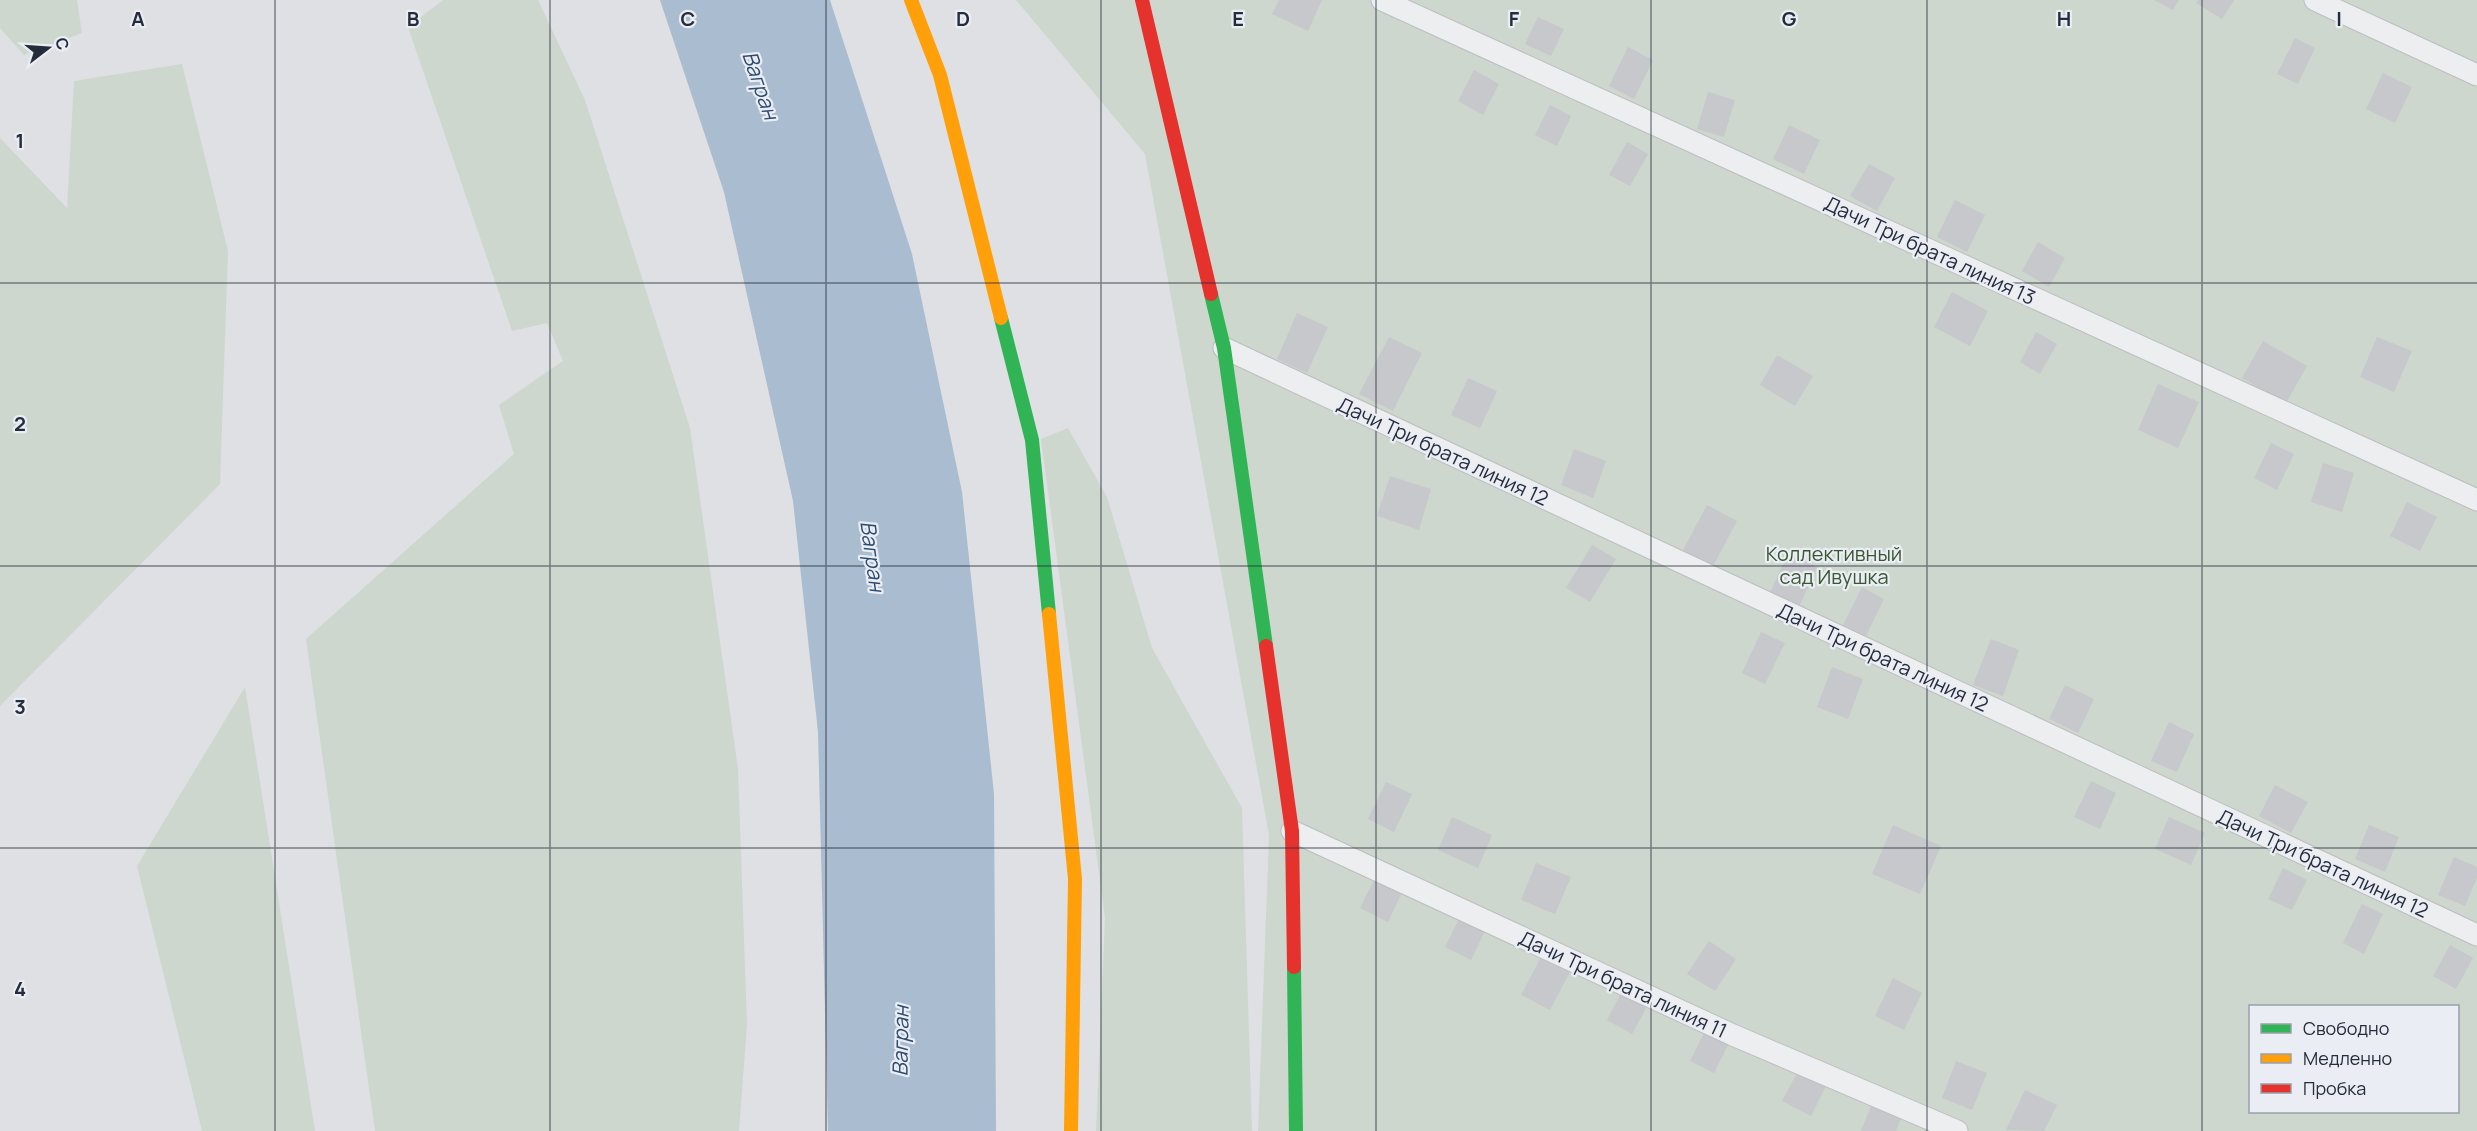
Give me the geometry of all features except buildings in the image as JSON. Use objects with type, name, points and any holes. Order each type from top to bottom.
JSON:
[{"type":"street","points":[[911,0],[940,75],[1032,440],[1075,879],[1071,1131]]},
{"type":"street","points":[[1142,0],[1224,348],[1292,831],[1296,1131]]},
{"type":"lane","name":"Дачи Три брата линия 13","points":[[1382,0],[2477,500]]},
{"type":"lane","points":[[2315,0],[2477,75]]},
{"type":"lane","name":"Дачи Три брата линия 12","points":[[1224,348],[2477,935]]},
{"type":"lane","name":"Дачи Три брата линия 11","points":[[1292,831],[1733,1035],[1957,1131]]},
{"type":"green space","points":[[0,0],[77,0],[82,33],[24,55],[0,28]]},
{"type":"green space","points":[[443,0],[538,0],[585,100],[690,428],[738,769],[747,1025],[739,1131],[375,1131],[306,639],[514,454],[499,405],[563,361],[547,323],[512,331],[408,27]]},
{"type":"green space","name":"Коллективный сад Ивушка","points":[[1016,0],[2477,0],[2477,1131],[1258,1131],[1269,835],[1145,154]]},
{"type":"green space","points":[[182,64],[228,251],[220,484],[0,706],[0,138],[67,208],[74,81]]},
{"type":"green space","points":[[1068,428],[1107,497],[1152,648],[1242,808],[1252,1131],[1096,1131],[1105,918],[1041,439]]},
{"type":"green space","points":[[245,687],[315,1131],[202,1131],[137,866]]},
{"type":"water","name":"Вагран","points":[[660,0],[830,0],[912,254],[962,492],[994,794],[996,1131],[828,1131],[818,732],[793,501],[724,192]]},
{"type":"traffic: fast","points":[[1211,294],[1224,348],[1266,646]]},
{"type":"traffic: fast","points":[[1001,318],[1032,440],[1049,614]]},
{"type":"traffic: fast","points":[[1294,967],[1296,1131]]},
{"type":"traffic: slow","points":[[911,0],[940,75],[1001,318]]},
{"type":"traffic: slow","points":[[1049,614],[1075,879],[1071,1131]]},
{"type":"traffic: jam","points":[[1142,0],[1211,294]]},
{"type":"traffic: jam","points":[[1266,646],[1292,831],[1294,967]]}]
